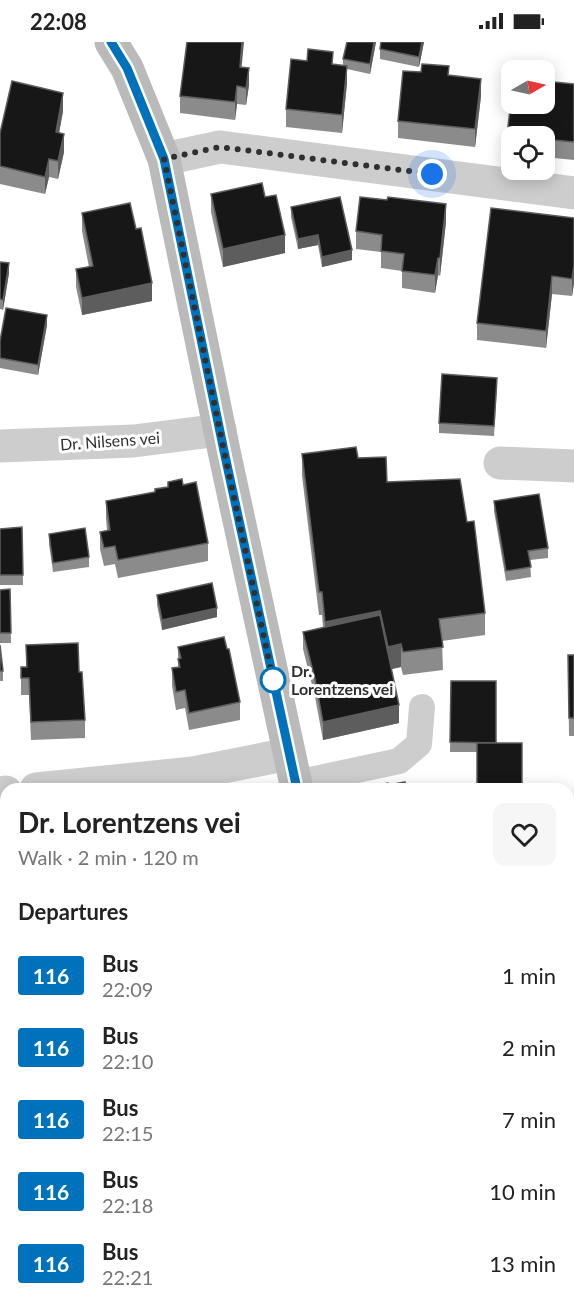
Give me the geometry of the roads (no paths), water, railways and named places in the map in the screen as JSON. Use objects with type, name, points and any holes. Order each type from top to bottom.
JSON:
[{"type":"main road","points":[[111,42],[127,68],[164,159],[294,776]]},
{"type":"street","points":[[164,159],[220,147],[574,193]]},
{"type":"street","name":"Dr. Nilsens vei","points":[[0,446],[134,441],[220,430]]},
{"type":"street","points":[[500,464],[574,466]]},
{"type":"street","points":[[95,783],[193,773],[294,776]]},
{"type":"lane","points":[[294,776],[399,761],[419,744],[422,707]]},
{"type":"place","name":"Dr. Lorentzens vei","points":[[273,680]]}]
